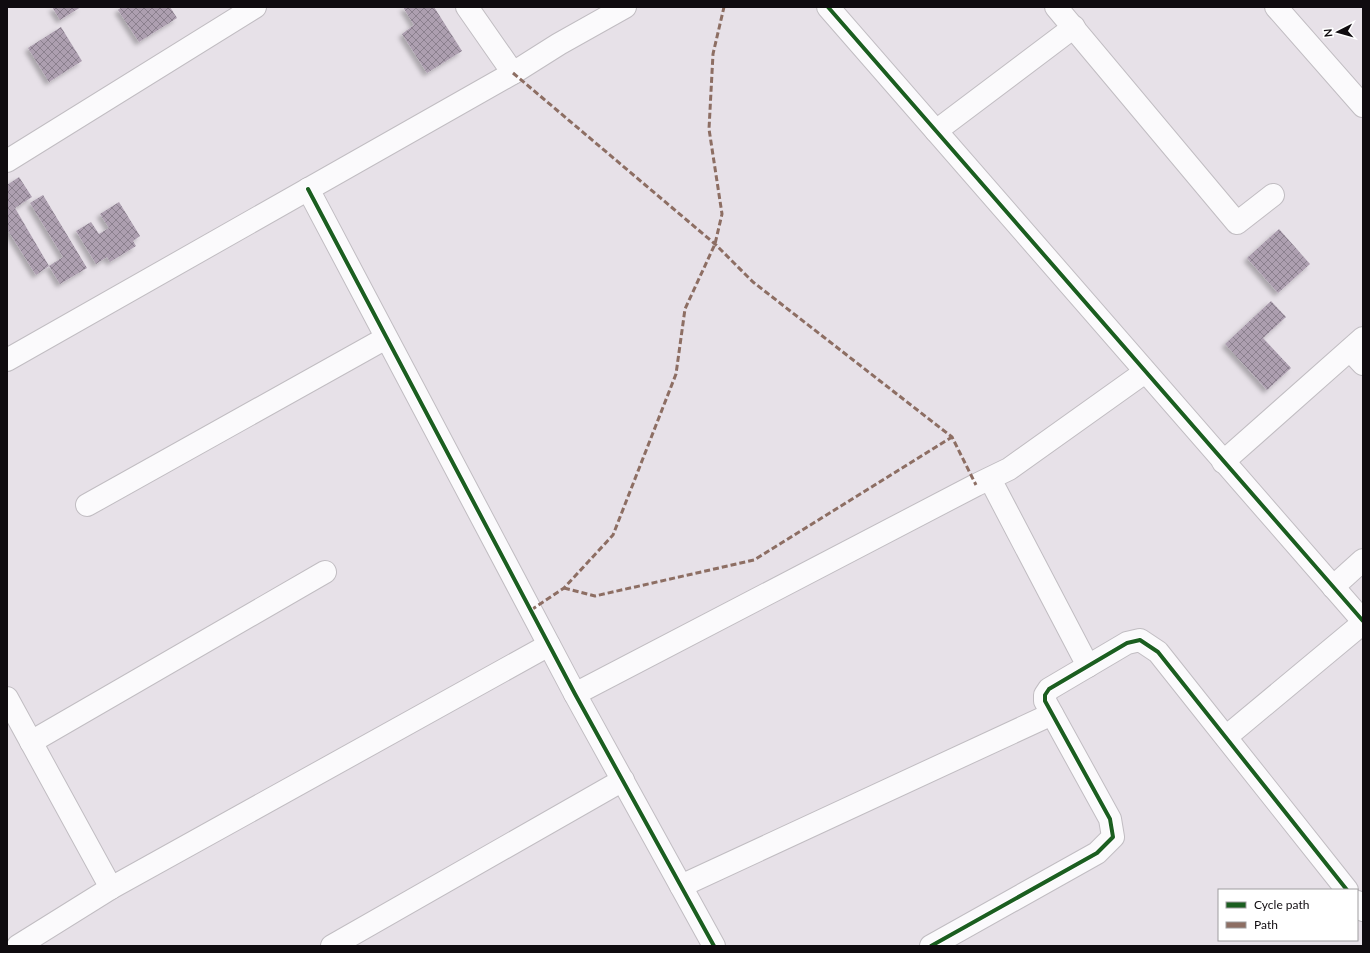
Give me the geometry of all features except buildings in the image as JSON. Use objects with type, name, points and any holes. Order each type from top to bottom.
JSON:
[{"type":"street","points":[[7,161],[255,7]]},
{"type":"street","points":[[467,7],[513,73]]},
{"type":"street","points":[[7,360],[513,73],[559,44],[625,7]]},
{"type":"street","points":[[828,7],[1363,622],[1226,737]]},
{"type":"street","points":[[1056,7],[1237,222],[1273,195]]},
{"type":"street","points":[[1276,7],[1363,106]]},
{"type":"street","points":[[936,131],[1074,27]]},
{"type":"street","points":[[308,189],[575,694],[714,946]]},
{"type":"street","points":[[87,505],[386,338]]},
{"type":"street","points":[[1223,462],[1359,351]]},
{"type":"street","points":[[575,694],[1009,469],[1145,372]]},
{"type":"street","points":[[990,479],[1088,666]]},
{"type":"street","points":[[1333,587],[1363,560]]},
{"type":"street","points":[[31,742],[325,572]]},
{"type":"street","points":[[930,946],[1097,853],[1113,837],[1110,819],[1045,701],[1045,694],[1049,689],[1127,643],[1140,640],[1158,652],[1346,889]]},
{"type":"street","points":[[26,944],[111,888],[549,645]]},
{"type":"street","points":[[7,698],[111,888]]},
{"type":"street","points":[[681,886],[1052,714]]},
{"type":"street","points":[[332,946],[623,780]]},
{"type":"marked path","points":[[531,610],[564,588],[613,535],[676,374],[685,309],[715,244],[722,214],[709,129],[713,54],[724,7]]},
{"type":"marked path","points":[[513,73],[715,244],[753,282],[952,437],[976,485]]},
{"type":"marked path","points":[[564,588],[595,596],[754,560],[952,437]]},
{"type":"cycle path","points":[[828,7],[1363,621]]},
{"type":"cycle path","points":[[308,189],[575,694],[714,946]]},
{"type":"cycle path","points":[[931,946],[1097,853],[1113,837],[1110,819],[1045,701],[1045,695],[1049,689],[1127,643],[1140,640],[1158,652],[1346,889]]}]
